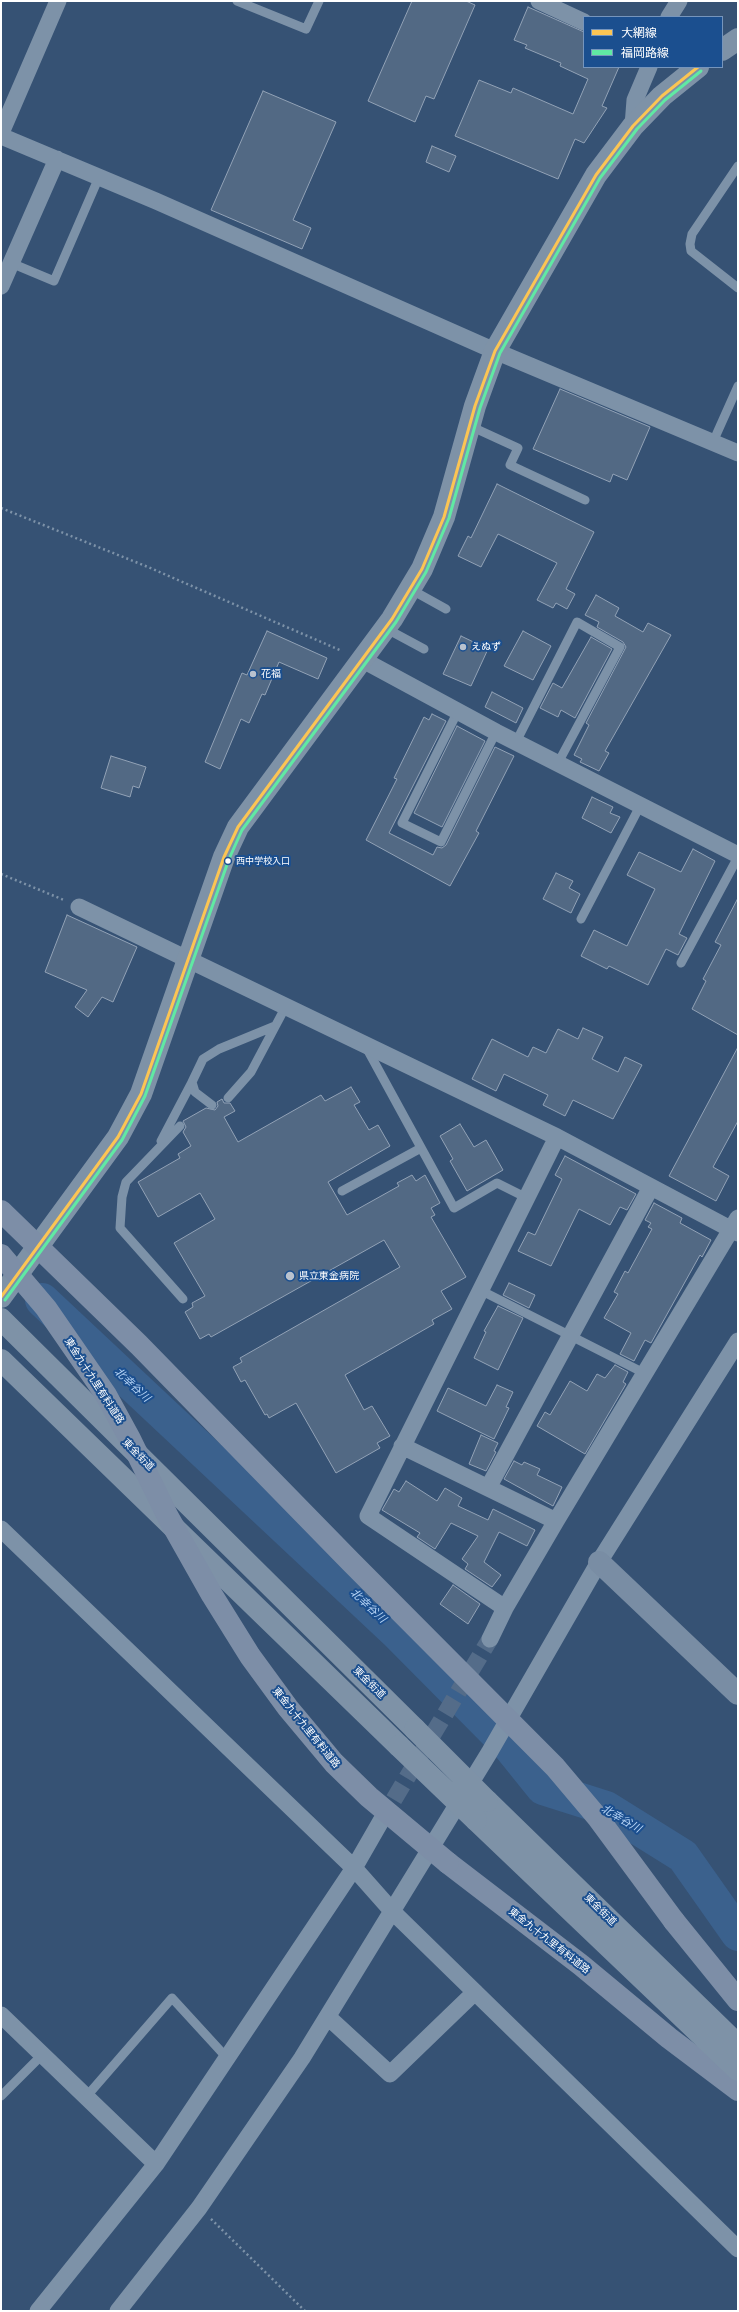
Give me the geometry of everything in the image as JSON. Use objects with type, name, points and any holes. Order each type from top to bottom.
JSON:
[{"type":"highway","points":[[723,49],[738,39]]},
{"type":"highway","points":[[1,1297],[118,1137],[141,1094],[224,857],[238,827],[385,628],[422,569],[444,517],[470,426],[495,351],[596,175],[633,126],[662,96],[697,68]]},
{"type":"highway","name":"東金街道","points":[[1,1319],[487,1801],[738,2045]]},
{"type":"highway","name":"東金街道","points":[[1,1360],[399,1746],[738,2070]]},
{"type":"main road","points":[[1,1211],[139,1345],[351,1562],[555,1767],[598,1818],[674,1921],[738,2000]]},
{"type":"main road","name":"東金九十九里有料道路","points":[[1,1255],[46,1308],[106,1395],[130,1439],[168,1517],[212,1595],[254,1662],[288,1708],[334,1763],[369,1797],[448,1863],[581,1965],[669,2038],[738,2090]]},
{"type":"street","points":[[58,1],[1,135],[495,351],[738,453]]},
{"type":"street","points":[[539,1],[583,22]]},
{"type":"street","points":[[670,16],[679,1]]},
{"type":"street","points":[[633,126],[635,100],[649,68]]},
{"type":"street","points":[[1,286],[57,159]]},
{"type":"street","points":[[361,659],[496,732],[738,856]]},
{"type":"street","points":[[79,907],[188,958],[557,1137],[651,1187],[736,1226],[644,1373],[505,1608],[490,1639]]},
{"type":"street","points":[[505,1608],[368,1516],[557,1137]]},
{"type":"street","points":[[488,1488],[651,1187]]},
{"type":"street","points":[[118,2311],[199,2208],[302,2058],[393,1912],[489,1753],[599,1562],[738,1341]]},
{"type":"street","points":[[402,1446],[556,1521]]},
{"type":"street","points":[[1,1529],[354,1868],[393,1912],[738,2249]]},
{"type":"street","points":[[599,1562],[738,1694]]},
{"type":"street","points":[[38,2311],[156,2164],[354,1868],[381,1821]]},
{"type":"street","points":[[328,2017],[390,2074],[475,1992]]},
{"type":"street","points":[[1,2015],[156,2164]]},
{"type":"lane","points":[[236,1],[306,29],[319,1]]},
{"type":"lane","points":[[738,166],[692,234],[690,244],[691,251],[738,288]]},
{"type":"lane","points":[[11,263],[54,281],[99,177]]},
{"type":"lane","points":[[713,442],[738,386]]},
{"type":"lane","points":[[470,426],[518,448],[510,465],[585,500]]},
{"type":"lane","points":[[410,589],[446,608]]},
{"type":"lane","points":[[516,742],[577,622],[620,647],[558,763]]},
{"type":"lane","points":[[385,628],[424,649]]},
{"type":"lane","points":[[458,711],[402,823],[441,842],[496,732]]},
{"type":"lane","points":[[581,919],[640,806]]},
{"type":"lane","points":[[681,963],[738,856]]},
{"type":"lane","points":[[228,1098],[251,1072],[286,1006]]},
{"type":"lane","points":[[156,1151],[203,1059],[219,1049],[275,1026]]},
{"type":"lane","points":[[364,1044],[454,1208],[497,1183],[527,1198]]},
{"type":"lane","points":[[192,1082],[195,1092],[212,1105]]},
{"type":"lane","points":[[180,1126],[126,1182],[122,1197],[120,1228],[183,1299]]},
{"type":"lane","points":[[342,1191],[421,1148]]},
{"type":"lane","points":[[480,1290],[644,1373]]},
{"type":"lane","points":[[86,2097],[172,1998],[227,2058]]},
{"type":"lane","points":[[1,2096],[42,2055]]},
{"type":"path","points":[[1,508],[148,567],[361,659]]},
{"type":"path","points":[[1,874],[79,907]]},
{"type":"path","points":[[199,2208],[305,2311]]},
{"type":"building","points":[[412,1],[466,1],[475,5],[434,99],[426,96],[415,122],[368,101]]},
{"type":"building","points":[[528,7],[583,32],[583,68],[619,68],[602,106],[607,108],[584,143],[575,139],[558,179],[455,136],[479,80],[511,93],[513,88],[573,114],[588,79],[560,66],[561,63],[525,48],[527,45],[514,40]]},
{"type":"building","points":[[263,91],[336,122],[293,220],[311,228],[302,249],[211,210]]},
{"type":"building","points":[[432,146],[456,156],[449,172],[426,162]]},
{"type":"building","points":[[560,389],[650,427],[627,480],[613,474],[610,482],[533,449]]},
{"type":"building","points":[[497,484],[594,532],[566,589],[575,594],[567,609],[556,603],[553,608],[537,600],[557,563],[498,534],[481,567],[458,556],[468,536],[471,538]]},
{"type":"building","points":[[596,595],[619,608],[615,616],[643,632],[648,623],[671,635],[605,751],[609,753],[599,771],[580,762],[582,759],[574,755],[589,725],[586,723],[626,647],[623,642],[597,627],[599,622],[585,615]]},
{"type":"building","points":[[267,631],[327,658],[318,679],[279,662],[265,695],[262,694],[249,723],[241,719],[220,769],[205,762],[242,673],[247,675]]},
{"type":"building","points":[[523,631],[551,646],[533,680],[504,666]]},
{"type":"building","points":[[461,636],[488,649],[471,686],[443,674]]},
{"type":"building","points":[[591,637],[612,649],[575,718],[561,710],[558,717],[540,708],[553,683],[562,688]]},
{"type":"building","points":[[492,692],[523,708],[516,723],[485,707]]},
{"type":"building","points":[[432,714],[446,721],[389,833],[433,855],[437,847],[442,848],[446,845],[495,747],[514,756],[476,831],[479,833],[450,886],[366,840],[397,779],[394,778],[424,717],[429,720]]},
{"type":"building","points":[[457,726],[485,741],[442,827],[414,813]]},
{"type":"building","points":[[111,756],[146,767],[139,788],[133,786],[130,797],[101,788]]},
{"type":"building","points":[[592,797],[613,807],[610,813],[620,817],[611,833],[582,818]]},
{"type":"building","points":[[693,849],[715,861],[679,934],[687,938],[678,955],[666,949],[648,985],[609,966],[607,969],[581,956],[594,930],[627,946],[655,889],[627,875],[639,852],[681,872]]},
{"type":"building","points":[[556,873],[573,881],[569,888],[580,894],[571,913],[543,899]]},
{"type":"building","points":[[738,898],[738,1035],[692,1009],[706,981],[703,979],[721,945],[715,942]]},
{"type":"building","points":[[67,915],[137,947],[113,1002],[102,997],[88,1017],[75,1007],[87,990],[45,972]]},
{"type":"building","points":[[583,1028],[603,1037],[592,1059],[618,1072],[625,1057],[642,1065],[613,1119],[573,1100],[565,1116],[543,1105],[548,1095],[504,1074],[496,1091],[472,1079],[492,1039],[528,1057],[533,1047],[546,1053],[558,1029],[578,1039]]},
{"type":"building","points":[[738,1047],[738,1121],[713,1167],[729,1176],[716,1201],[669,1176]]},
{"type":"building","points":[[351,1087],[360,1102],[354,1105],[369,1130],[378,1125],[390,1146],[328,1182],[347,1215],[399,1186],[397,1183],[412,1175],[416,1181],[425,1175],[440,1203],[431,1208],[435,1215],[431,1217],[466,1277],[441,1291],[452,1309],[432,1320],[434,1324],[345,1375],[364,1410],[372,1406],[390,1436],[377,1443],[380,1448],[336,1473],[296,1403],[269,1418],[267,1414],[265,1415],[245,1380],[241,1382],[233,1367],[242,1362],[240,1358],[400,1267],[384,1240],[211,1337],[209,1334],[200,1339],[185,1312],[193,1307],[192,1303],[205,1296],[174,1243],[215,1219],[200,1193],[158,1217],[138,1182],[180,1158],[178,1154],[191,1146],[183,1132],[186,1127],[183,1121],[206,1108],[215,1110],[218,1106],[217,1102],[222,1099],[224,1103],[230,1103],[235,1111],[224,1117],[238,1142],[321,1095],[325,1101]]},
{"type":"building","points":[[460,1124],[474,1147],[486,1140],[503,1170],[467,1191],[450,1161],[453,1159],[440,1136]]},
{"type":"building","points":[[565,1156],[636,1194],[627,1210],[620,1207],[610,1225],[579,1209],[551,1266],[518,1251],[528,1232],[535,1235],[562,1179],[555,1175]]},
{"type":"building","points":[[654,1203],[682,1218],[680,1223],[711,1240],[702,1257],[700,1255],[651,1343],[645,1340],[634,1361],[620,1354],[631,1333],[604,1318],[618,1294],[614,1292],[625,1271],[628,1273],[652,1229],[648,1227],[651,1223],[645,1220]]},
{"type":"building","points":[[509,1283],[535,1295],[529,1308],[503,1295]]},
{"type":"building","points":[[498,1306],[523,1318],[498,1370],[474,1358],[486,1332],[484,1331]]},
{"type":"building","points":[[615,1365],[628,1372],[623,1382],[626,1384],[585,1454],[537,1426],[545,1412],[550,1415],[570,1381],[587,1391],[597,1374],[605,1378]]},
{"type":"building","points":[[497,1385],[513,1392],[506,1407],[509,1408],[494,1439],[437,1411],[448,1388],[486,1406]]},
{"type":"building","points":[[481,1435],[498,1443],[494,1451],[496,1452],[486,1471],[469,1464]]},
{"type":"building","points":[[514,1461],[522,1465],[524,1462],[540,1469],[537,1475],[562,1487],[553,1506],[504,1479]]},
{"type":"building","points":[[406,1481],[437,1501],[445,1488],[462,1498],[458,1506],[488,1520],[493,1509],[535,1530],[527,1546],[499,1532],[484,1562],[501,1575],[492,1587],[465,1569],[468,1564],[462,1559],[478,1536],[451,1523],[435,1549],[417,1537],[420,1533],[382,1510],[394,1489],[399,1492]]},
{"type":"building","points":[[453,1585],[480,1604],[468,1624],[440,1604]]},
{"type":"waterway","name":"北幸谷川","points":[[42,1300],[396,1632],[510,1747],[543,1788],[606,1808],[683,1856],[738,1934]]},
{"type":"tunnel","points":[[381,1821],[490,1639]]},
{"type":"transit line","name":"大網線","points":[[1,1297],[118,1137],[141,1094],[224,857],[238,827],[392,619],[422,569],[444,517],[475,406],[495,351],[596,175],[633,126],[662,96],[697,68]]},
{"type":"transit line","name":"福岡路線","points":[[5,1300],[122,1140],[145,1096],[229,859],[242,830],[396,622],[426,572],[449,518],[480,408],[500,353],[600,178],[637,129],[665,100],[701,71]]},
{"type":"place","name":"えぬず","points":[[463,647]]},
{"type":"place","name":"花福","points":[[253,674]]},
{"type":"place","name":"西中学校入口","points":[[228,861]]},
{"type":"place","name":"県立東金病院","points":[[290,1276]]}]
